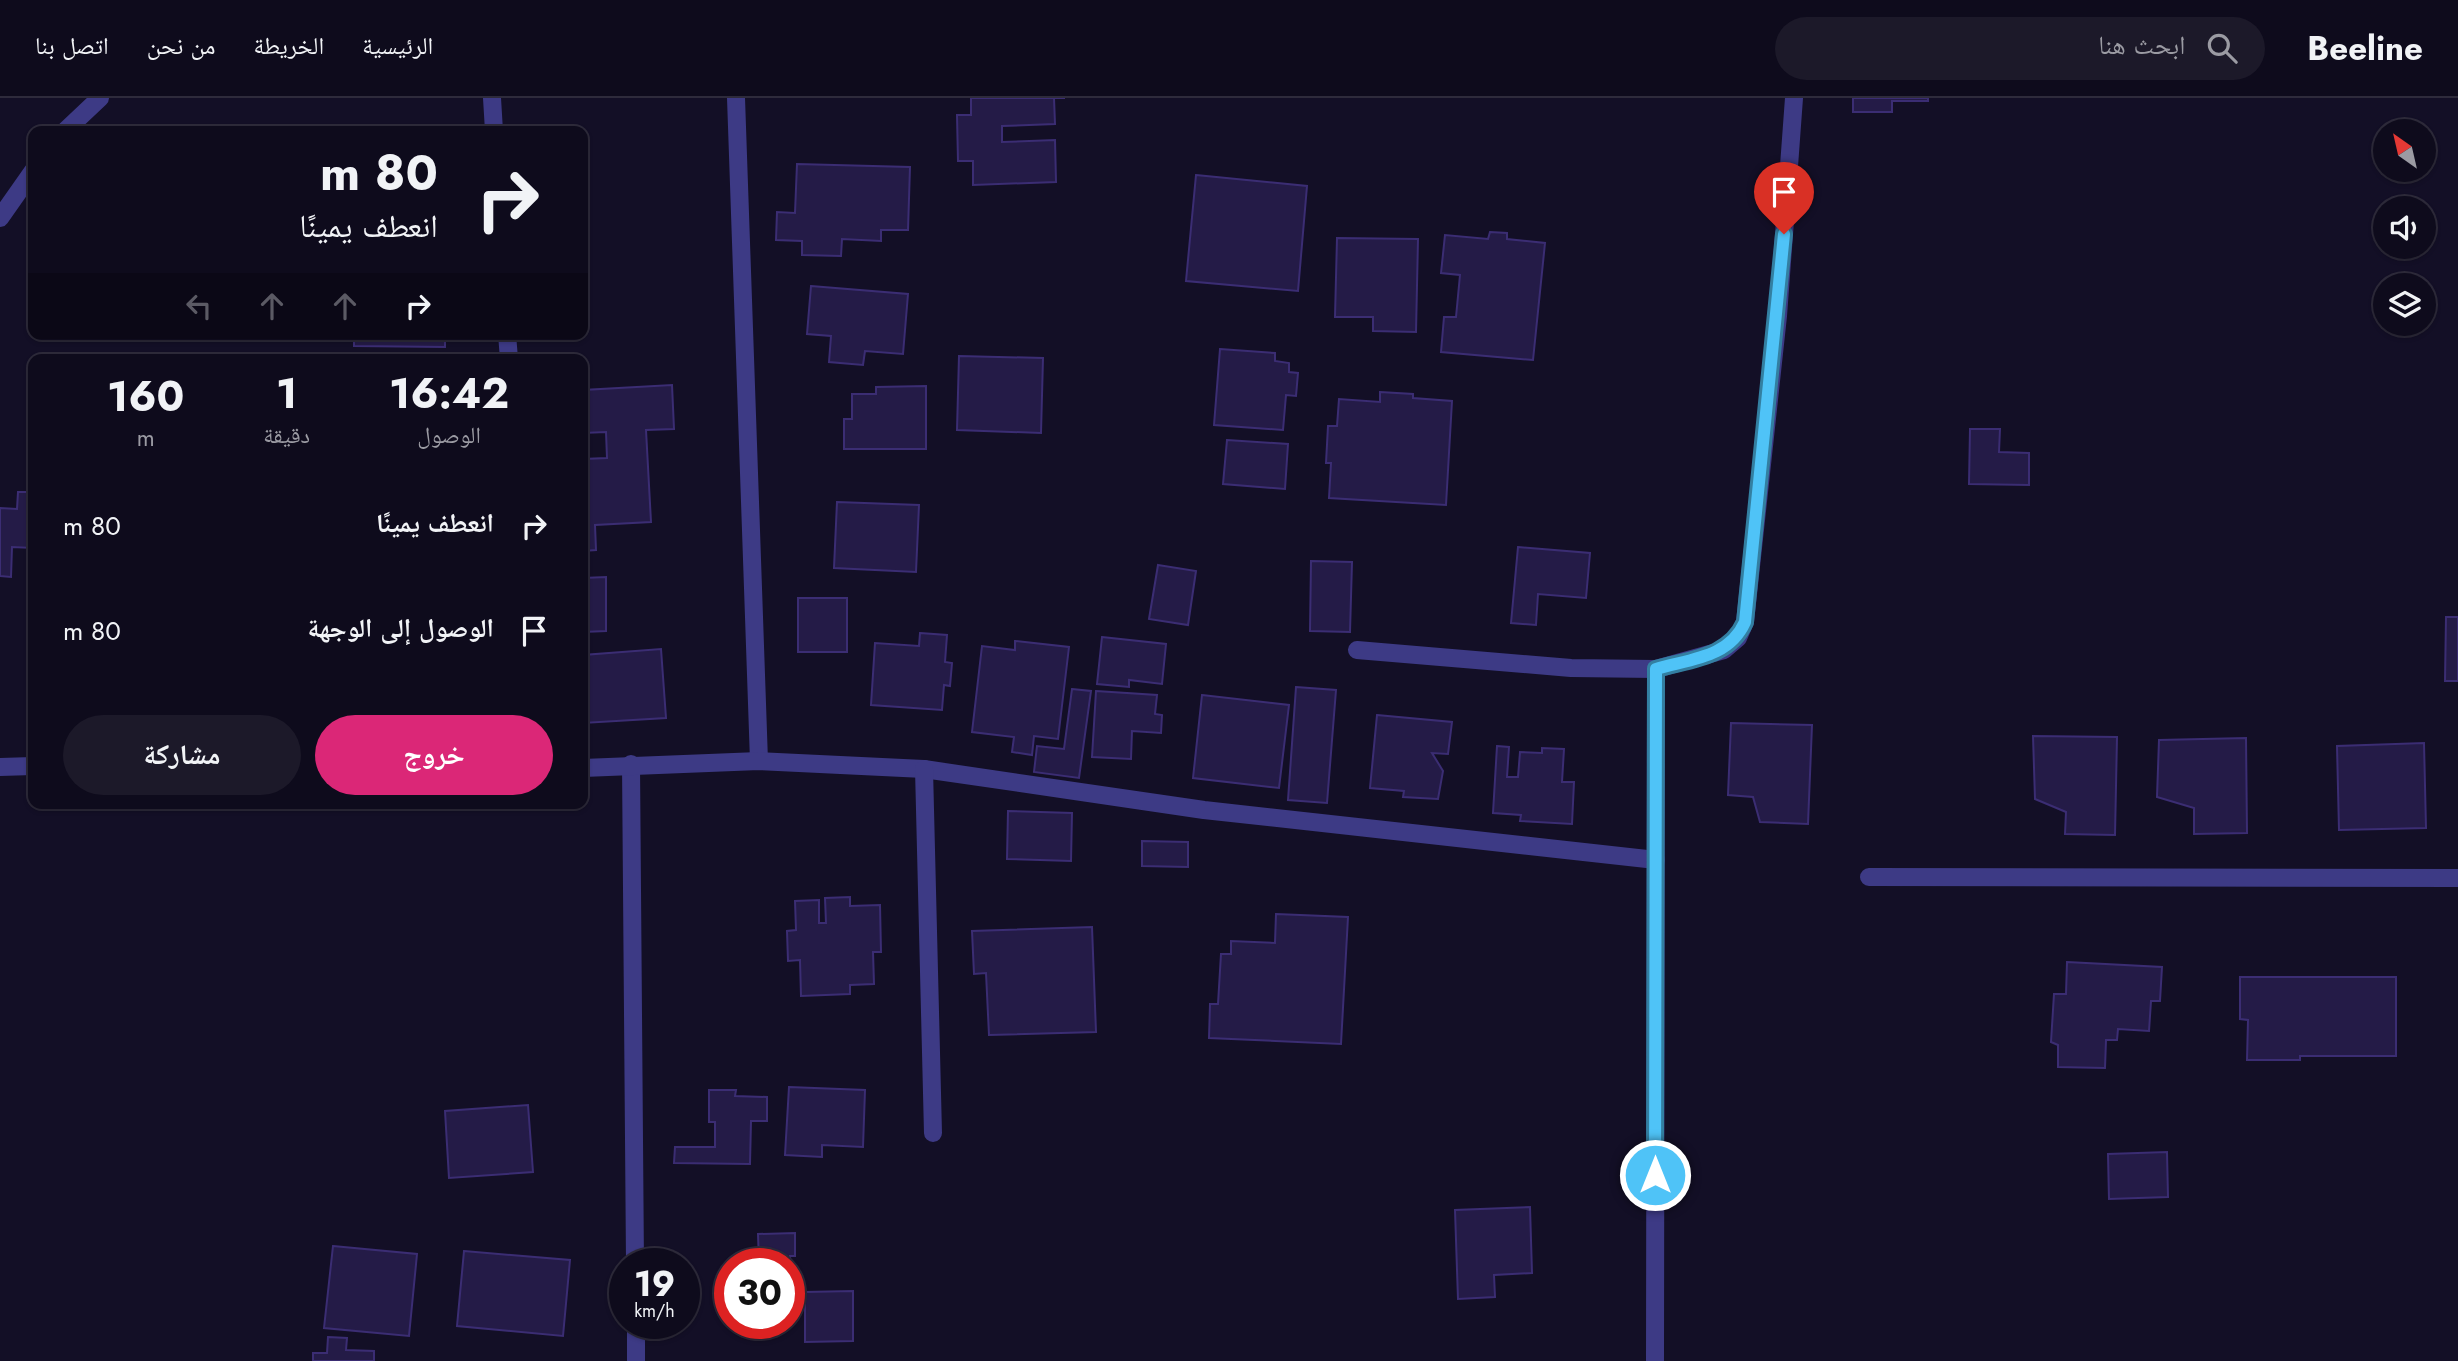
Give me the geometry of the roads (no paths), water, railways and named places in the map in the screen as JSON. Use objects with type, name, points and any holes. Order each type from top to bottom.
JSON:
[{"type":"street","points":[[70,126],[100,98]]},
{"type":"street","points":[[492,98],[494,126]]},
{"type":"street","points":[[736,98],[759,761]]},
{"type":"street","points":[[1357,650],[1571,668],[1656,669],[1724,650],[1738,638],[1745,622],[1778,316],[1794,98]]},
{"type":"street","points":[[0,218],[28,178]]},
{"type":"street","points":[[1655,1361],[1656,669]]},
{"type":"street","points":[[588,768],[759,761],[924,769],[1204,810],[1656,860]]},
{"type":"street","points":[[631,764],[635,1248]]},
{"type":"street","points":[[0,767],[28,766]]},
{"type":"street","points":[[924,769],[933,1133]]},
{"type":"street","points":[[1869,877],[2458,878]]},
{"type":"street","points":[[636,1339],[636,1361]]}]
